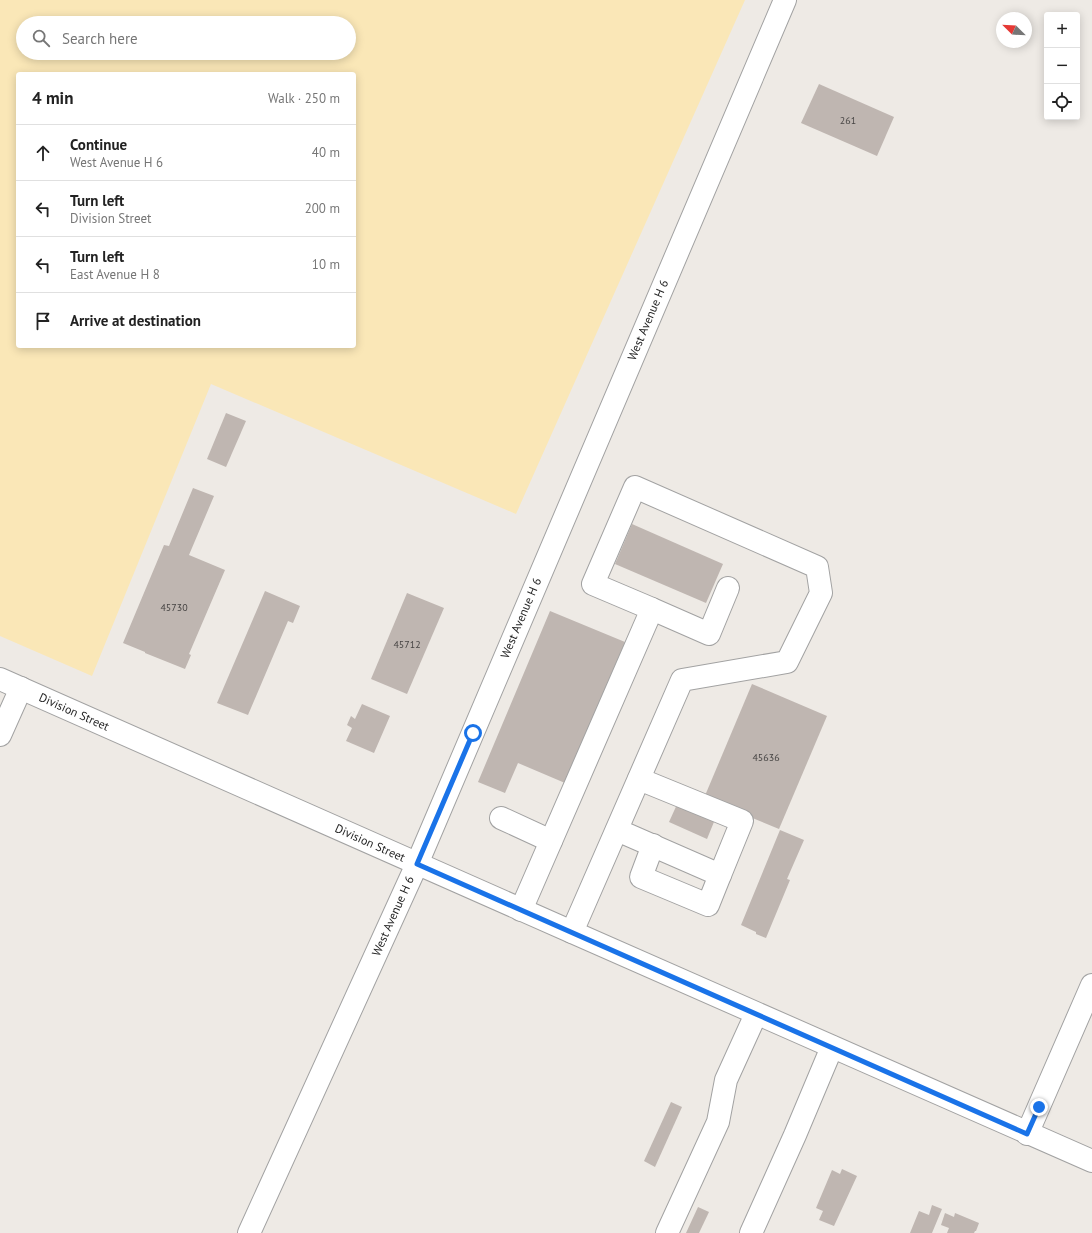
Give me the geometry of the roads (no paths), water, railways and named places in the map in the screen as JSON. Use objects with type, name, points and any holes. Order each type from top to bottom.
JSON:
[{"type":"street","name":"West Avenue H 6","points":[[249,1233],[417,864],[784,0]]},
{"type":"street","points":[[572,932],[682,680],[787,662],[822,593],[817,567],[635,487],[593,584],[709,634],[728,588]]},
{"type":"street","points":[[521,910],[652,609]]},
{"type":"street","name":"Division Street","points":[[0,679],[1027,1134],[1092,1161]]},
{"type":"street","points":[[0,735],[21,688]]},
{"type":"street","points":[[639,779],[742,821],[708,905],[641,876],[653,845]]},
{"type":"street","points":[[501,818],[551,841]]},
{"type":"street","points":[[617,830],[720,875]]},
{"type":"street","points":[[1027,1134],[1092,985]]},
{"type":"street","points":[[667,1233],[718,1122],[726,1080],[756,1014]]},
{"type":"street","points":[[751,1233],[795,1135],[832,1047]]}]
